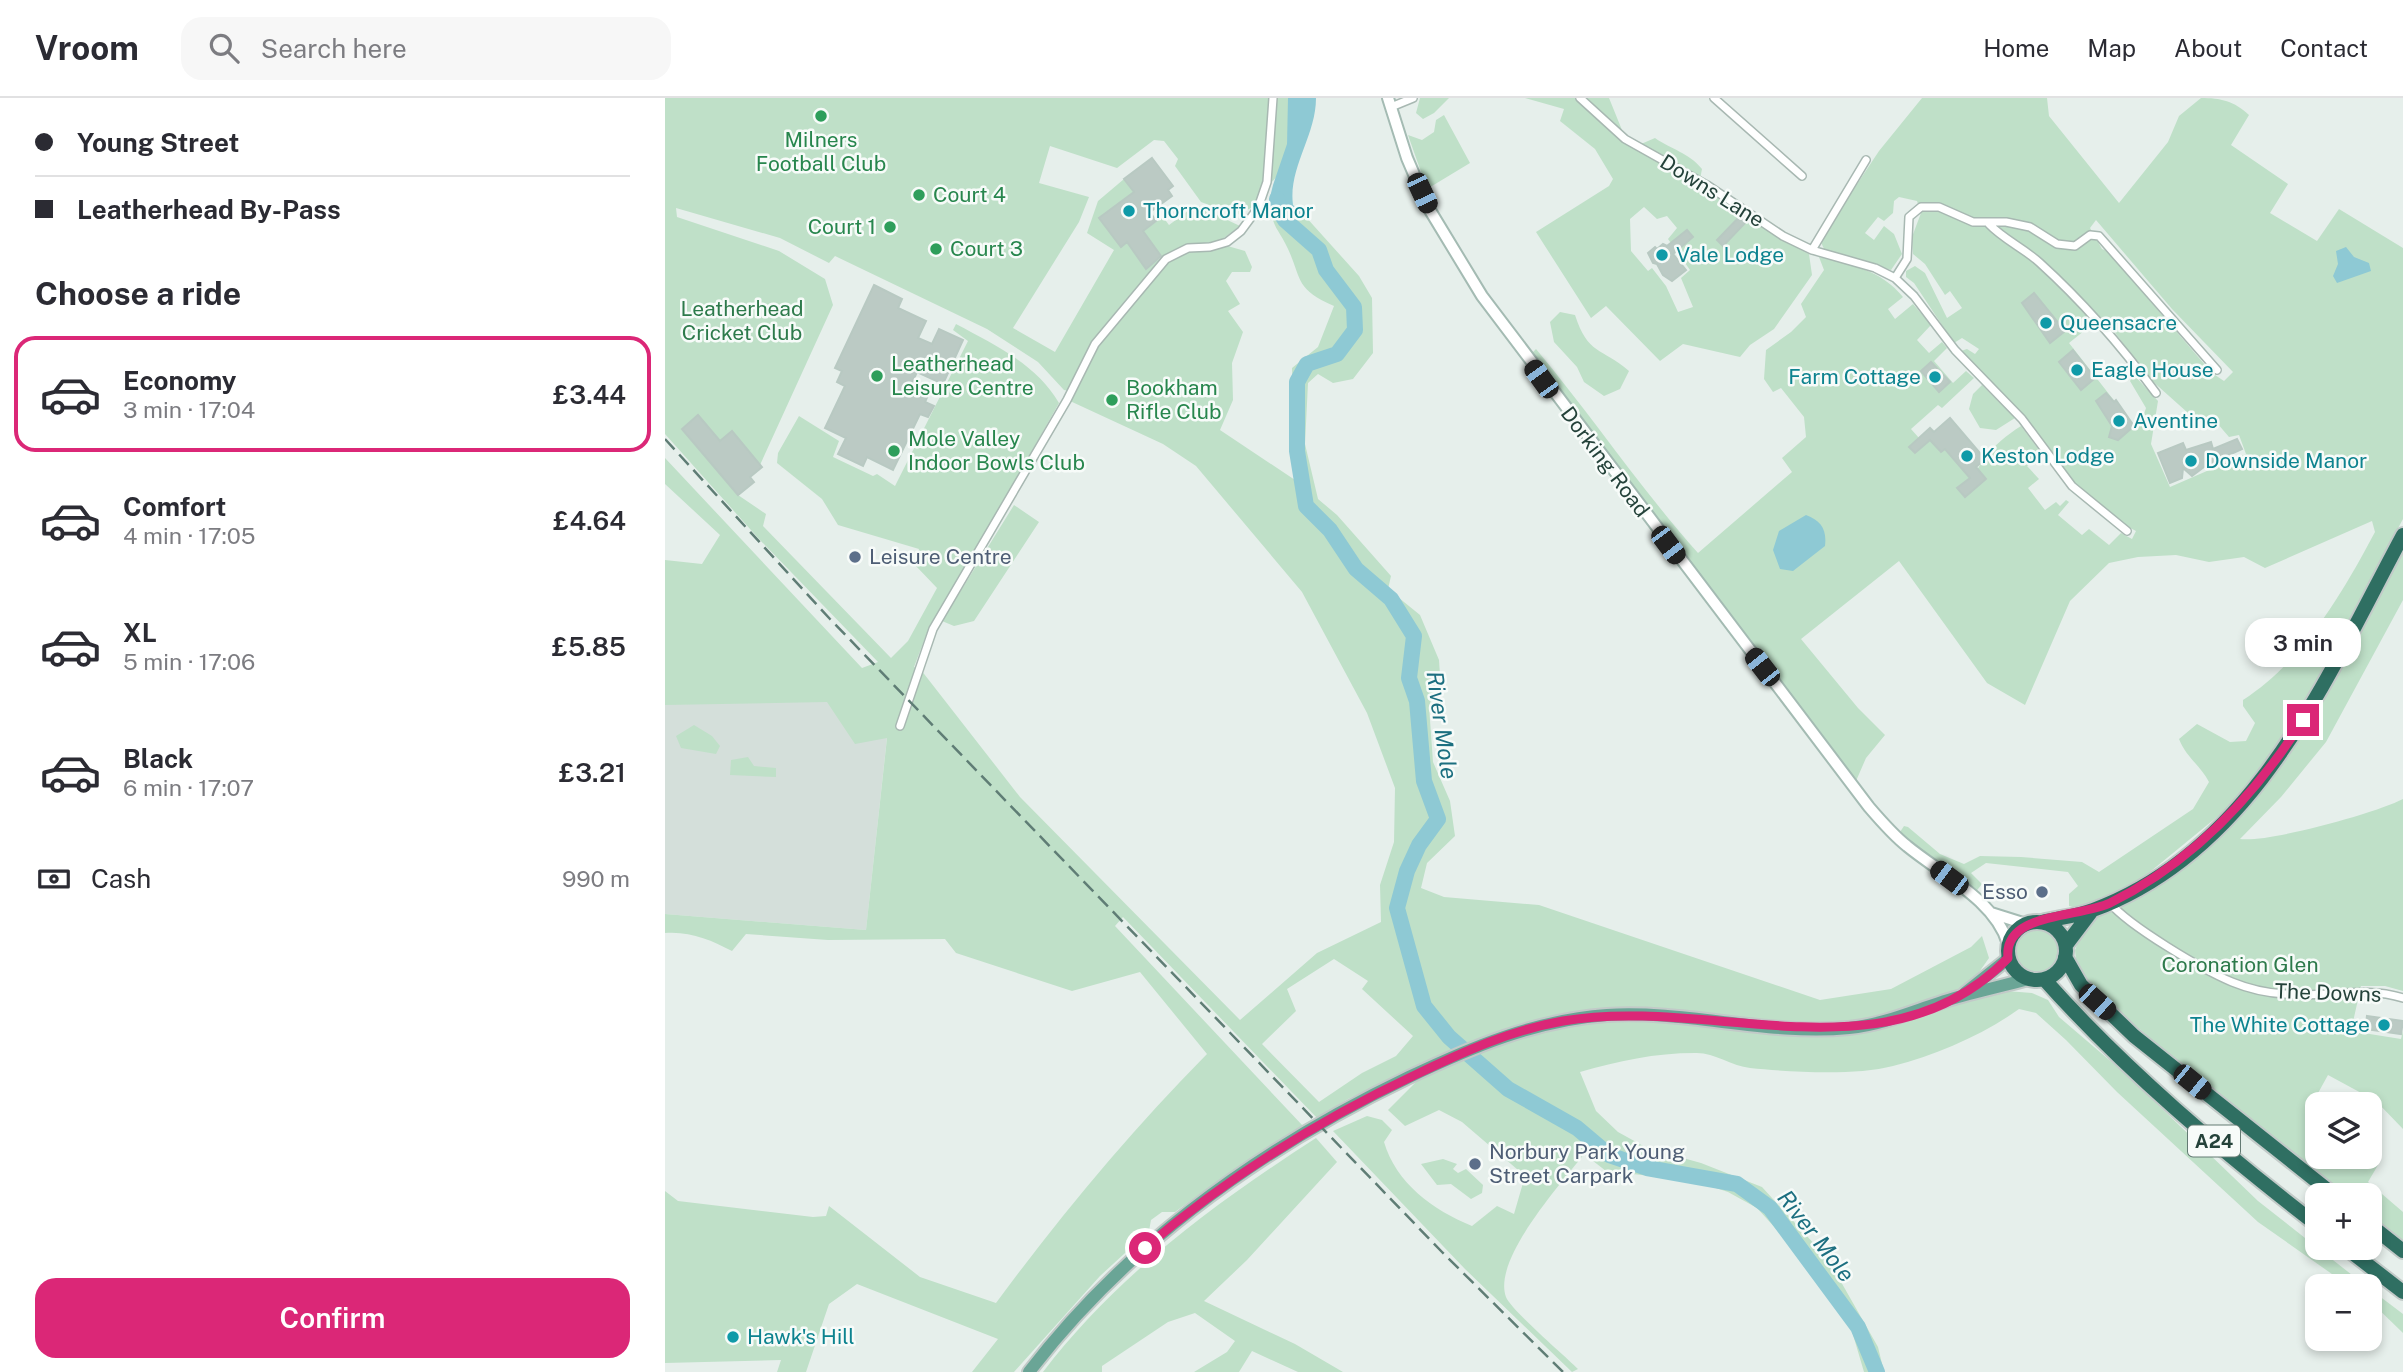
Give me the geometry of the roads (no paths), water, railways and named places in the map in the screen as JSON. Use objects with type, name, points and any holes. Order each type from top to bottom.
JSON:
[{"type":"highway","points":[[2091,912],[2066,951],[2058,971],[2044,979],[2028,979],[2019,974],[2008,951],[2012,936],[2026,924],[2091,912],[2110,903],[2149,881],[2195,848],[2231,816],[2265,777],[2303,720],[2403,535]]},
{"type":"highway","points":[[2042,922],[2055,928],[2066,951]]},
{"type":"highway","name":"A24","points":[[2066,951],[2081,985],[2134,1036],[2319,1183]]},
{"type":"highway","name":"A24","points":[[2044,979],[2165,1098],[2256,1178],[2305,1216]]},
{"type":"highway","points":[[2382,1234],[2403,1251]]},
{"type":"highway","points":[[2362,1260],[2403,1292]]},
{"type":"main road","name":"Dorking Road","points":[[1389,103],[1415,180],[1437,225],[1482,296],[1541,379],[1885,826],[1991,913],[2005,931],[2008,951]]},
{"type":"main road","name":"Dorking Road","points":[[1991,913],[2026,924]]},
{"type":"main road","points":[[1962,996],[2008,951]]},
{"type":"main road","points":[[1029,1372],[1098,1293],[1211,1194],[1307,1131],[1425,1070],[1509,1034],[1562,1021],[1641,1014],[1776,1028],[1849,1028],[1903,1017],[1962,996],[2028,979]]},
{"type":"street","points":[[900,726],[933,629],[1067,400],[1095,344],[1166,259],[1188,248],[1210,247],[1227,242],[1241,231],[1258,208],[1267,183],[1273,98]]},
{"type":"street","points":[[1389,103],[1413,98]]},
{"type":"street","name":"Downs Lane","points":[[1580,98],[1625,139],[1707,185],[1783,236],[1812,250],[1875,268],[1895,278],[1914,296],[1955,350],[2022,419],[2072,486],[2127,531]]},
{"type":"street","points":[[1714,98],[1802,176]]},
{"type":"street","points":[[1812,250],[1866,160]]},
{"type":"street","points":[[1895,278],[1906,259],[1909,217],[1921,207],[1939,207],[1973,222],[2006,222],[2030,227],[2057,244],[2075,246],[2090,234],[2099,236],[2217,370]]},
{"type":"street","points":[[1989,224],[2020,246],[2055,277],[2112,338],[2156,393]]},
{"type":"street","name":"The Downs","points":[[2110,903],[2126,917],[2199,964],[2230,981],[2253,989],[2285,995],[2363,992],[2403,998]]},
{"type":"water","points":[[1288,98],[1316,98],[1312,126],[1294,178],[1293,205],[1305,216],[1295,220],[1272,212],[1269,201],[1287,144]]},
{"type":"water","points":[[2346,247],[2354,257],[2369,263],[2371,271],[2337,283],[2333,276],[2338,264],[2336,251]]},
{"type":"water","points":[[1806,515],[1822,526],[1825,546],[1793,571],[1780,569],[1773,550],[1779,531]]},
{"type":"waterway","name":"River Mole","points":[[1277,199],[1278,209],[1285,220],[1319,250],[1326,270],[1354,307],[1355,330],[1337,354],[1307,364],[1297,382],[1297,451],[1306,506],[1330,530],[1356,569],[1391,599],[1414,636],[1409,678],[1417,701],[1424,781],[1438,819],[1419,845],[1407,871],[1397,908],[1424,1006],[1449,1037],[1508,1089],[1577,1128],[1609,1155],[1647,1168],[1737,1184],[1770,1208],[1858,1327],[1877,1372]]},
{"type":"railway","points":[[665,439],[830,619],[1442,1252],[1563,1372]]},
{"type":"place","name":"Milners Football Club","points":[[821,116]]},
{"type":"place","name":"Court 4","points":[[919,195]]},
{"type":"place","name":"Thorncroft Manor","points":[[1129,211]]},
{"type":"place","name":"Court 1","points":[[890,227]]},
{"type":"place","name":"Court 3","points":[[936,249]]},
{"type":"place","name":"Vale Lodge","points":[[1662,255]]},
{"type":"place","name":"Queensacre","points":[[2046,323]]},
{"type":"place","name":"Eagle House","points":[[2077,370]]},
{"type":"place","name":"Leatherhead Leisure Centre","points":[[877,376]]},
{"type":"place","name":"Farm Cottage","points":[[1935,377]]},
{"type":"place","name":"Bookham Rifle Club","points":[[1112,400]]},
{"type":"place","name":"Aventine","points":[[2119,421]]},
{"type":"place","name":"Mole Valley Indoor Bowls Club","points":[[894,451]]},
{"type":"place","name":"Keston Lodge","points":[[1967,456]]},
{"type":"place","name":"Downside Manor","points":[[2191,461]]},
{"type":"place","name":"Leisure Centre","points":[[855,557]]},
{"type":"place","name":"Esso","points":[[2042,892]]},
{"type":"place","name":"The White Cottage","points":[[2384,1025]]},
{"type":"place","name":"Norbury Park Young Street Carpark","points":[[1475,1164]]},
{"type":"place","name":"Hawk's Hill","points":[[733,1337]]},
{"type":"park label","name":"Leatherhead Cricket Club","points":[[742,321]]},
{"type":"park label","name":"Coronation Glen","points":[[2240,965]]}]
